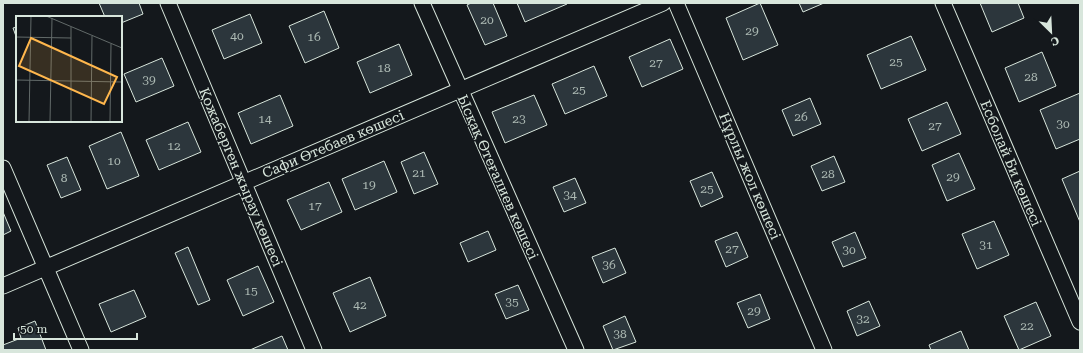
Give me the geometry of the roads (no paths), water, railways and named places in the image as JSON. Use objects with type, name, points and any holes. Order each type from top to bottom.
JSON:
[{"type":"street","name":"Қожаберген жырау көшесі","points":[[168,3],[314,350]]},
{"type":"street","name":"Ысқақ Өтеғалиев көшесі","points":[[422,3],[459,90],[576,350]]},
{"type":"street","name":"Сафи Өтебаев көшесі","points":[[3,286],[662,3]]},
{"type":"street","name":"Нұрлы жол көшесі","points":[[676,3],[824,350]]},
{"type":"street","name":"Есболай Би көшесі","points":[[943,3],[1080,322]]},
{"type":"street","points":[[3,168],[81,350]]}]
